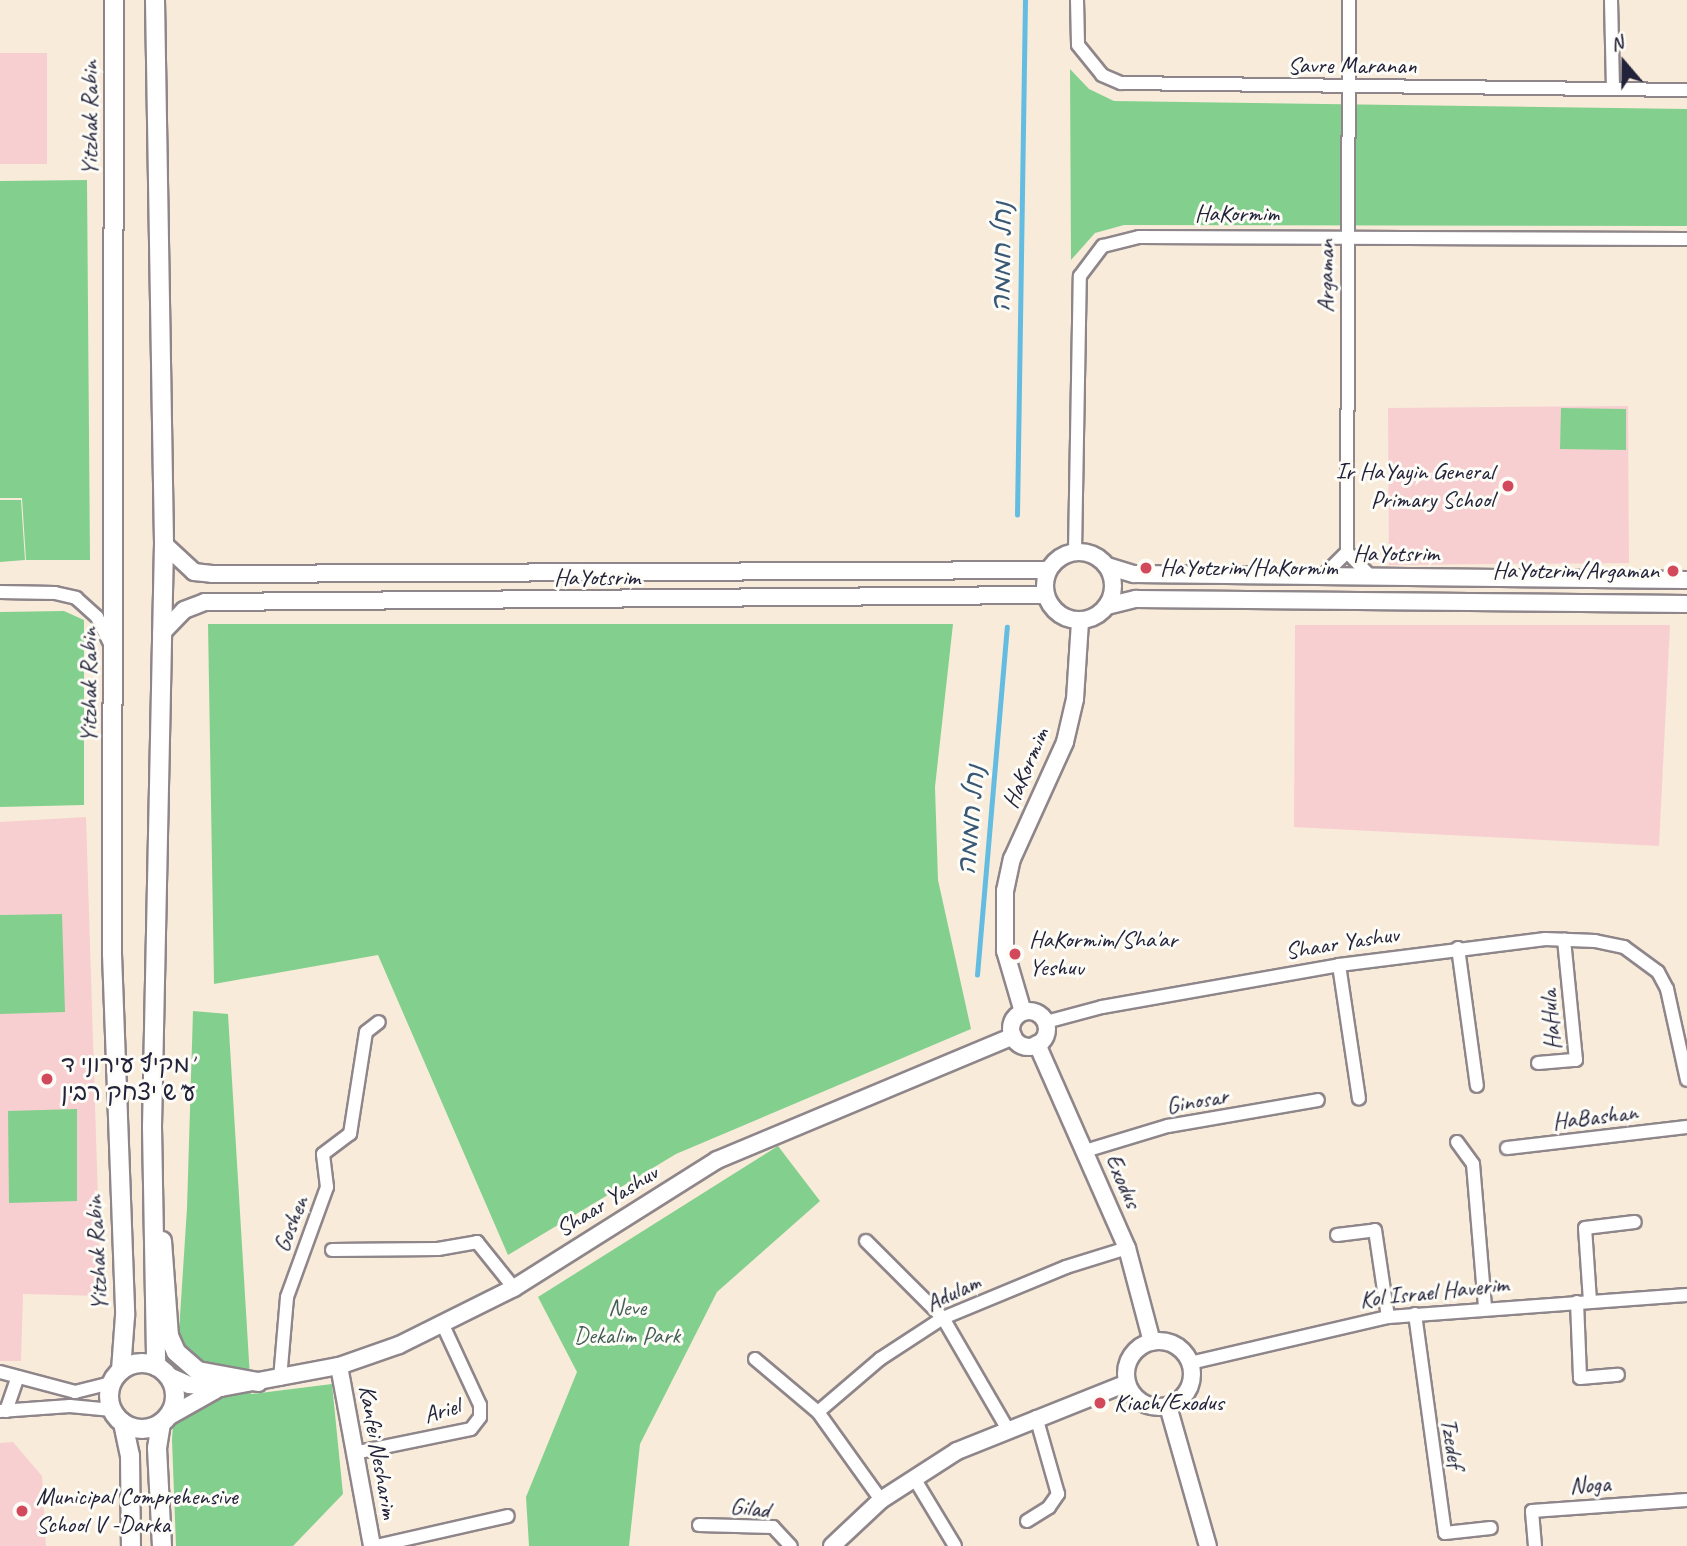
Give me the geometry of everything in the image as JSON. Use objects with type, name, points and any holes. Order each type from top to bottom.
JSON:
[{"type":"main road","name":"Yitzhak Rabin","points":[[114,0],[113,1051],[125,1316],[116,1376]]},
{"type":"main road","points":[[156,0],[164,544],[153,1212],[162,1371],[175,1391],[157,1448],[162,1546]]},
{"type":"main road","points":[[153,1212],[165,1259],[169,1336],[176,1352],[207,1374],[258,1382]]},
{"type":"main road","points":[[131,1546],[130,1455],[117,1417],[116,1376],[135,1364],[162,1371]]},
{"type":"main road","points":[[117,1417],[146,1429],[164,1420]]},
{"type":"street","name":"Savre Maranan","points":[[1077,0],[1078,45],[1102,75],[1121,83],[1687,90]]},
{"type":"street","name":"Argaman","points":[[1347,552],[1349,0]]},
{"type":"street","points":[[1611,0],[1613,88]]},
{"type":"street","name":"HaKormim","points":[[1075,552],[1080,276],[1088,260],[1103,246],[1139,237],[1687,239]]},
{"type":"street","name":"HaYotsrim","points":[[164,544],[194,572],[879,574],[1048,570]]},
{"type":"street","points":[[1075,552],[1093,555],[1107,566],[1114,589],[1107,606],[1080,621],[1055,611],[1046,595],[1048,570],[1059,558],[1075,552]]},
{"type":"street","points":[[1323,576],[1347,552],[1370,576]]},
{"type":"street","name":"HaYotsrim","points":[[1107,566],[1134,574],[1687,580]]},
{"type":"street","points":[[0,593],[55,593],[76,598],[97,617],[114,660]]},
{"type":"street","name":"HaYotsrim","points":[[162,634],[196,603],[881,599],[1046,595]]},
{"type":"street","name":"HaYotsrim","points":[[1107,606],[1136,599],[1687,604]]},
{"type":"street","name":"HaKormim","points":[[1023,1012],[1005,951],[1005,891],[1012,859],[1065,742],[1075,699],[1080,621]]},
{"type":"street","name":"Shaar Yashuv","points":[[1046,1022],[1102,1007],[1339,965],[1458,948],[1564,940],[1624,947],[1645,958],[1667,989],[1687,1080]]},
{"type":"street","name":"HaHula","points":[[1538,1063],[1576,1060],[1564,940]]},
{"type":"street","points":[[1458,948],[1477,1086]]},
{"type":"street","points":[[1339,965],[1359,1099]]},
{"type":"street","points":[[1023,1012],[1034,1012],[1046,1022],[1046,1033],[1037,1044],[1022,1044],[1013,1036],[1014,1019],[1023,1012]]},
{"type":"street","name":"Goshen","points":[[280,1378],[287,1297],[327,1187],[323,1154],[350,1134],[366,1032],[379,1022]]},
{"type":"street","name":"Shaar Yashuv","points":[[162,1371],[189,1385],[221,1388],[339,1366],[442,1323],[514,1288],[717,1160],[1013,1036]]},
{"type":"street","name":"Exodus","points":[[1037,1044],[1127,1248],[1152,1342]]},
{"type":"street","name":"Ginosar","points":[[1085,1151],[1168,1126],[1318,1100]]},
{"type":"street","name":"HaBashan","points":[[1507,1148],[1687,1127]]},
{"type":"street","points":[[1457,1142],[1473,1164],[1485,1308]]},
{"type":"street","points":[[1590,1301],[1585,1228],[1635,1222]]},
{"type":"street","points":[[1337,1235],[1375,1230],[1388,1317]]},
{"type":"street","points":[[866,1241],[943,1318],[1007,1428]]},
{"type":"street","name":"Goshen","points":[[332,1250],[438,1249],[477,1242],[514,1288]]},
{"type":"street","name":"Adulam","points":[[818,1412],[880,1359],[943,1318],[1054,1272],[1127,1248]]},
{"type":"street","name":"Kol Israel Haverim","points":[[1190,1363],[1388,1317],[1687,1295]]},
{"type":"street","points":[[1577,1302],[1580,1378],[1618,1375]]},
{"type":"street","name":"Tzedef","points":[[1415,1314],[1427,1424],[1446,1533],[1491,1528]]},
{"type":"street","name":"Ariel","points":[[354,1452],[471,1429],[480,1418],[480,1405],[442,1323]]},
{"type":"street","points":[[1152,1342],[1170,1343],[1190,1363],[1191,1384],[1186,1394],[1168,1406],[1143,1403],[1127,1383],[1134,1353],[1152,1342]]},
{"type":"street","points":[[755,1359],[818,1412],[881,1500]]},
{"type":"street","name":"Kanfei Nesharim","points":[[339,1366],[374,1546]]},
{"type":"street","points":[[0,1372],[75,1392],[116,1376]]},
{"type":"street","points":[[19,1377],[3,1411],[70,1406],[117,1417]]},
{"type":"street","points":[[832,1546],[881,1500],[914,1478],[1007,1428],[1127,1383]]},
{"type":"street","name":"Shaar Yashuv","points":[[164,1420],[221,1388]]},
{"type":"street","points":[[1168,1406],[1208,1546]]},
{"type":"street","points":[[1027,1521],[1058,1494],[1036,1417]]},
{"type":"street","points":[[914,1478],[955,1546]]},
{"type":"street","name":"Noga","points":[[1535,1546],[1532,1511],[1687,1500]]},
{"type":"street","points":[[374,1546],[508,1516]]},
{"type":"street","name":"Gilad","points":[[699,1525],[773,1527],[791,1546]]},
{"type":"shaded area","points":[[0,53],[47,53],[47,164],[0,164]]},
{"type":"shaded area","name":"Ir HaYayin General Primary School","points":[[1628,406],[1629,563],[1389,565],[1388,408]]},
{"type":"shaded area","points":[[1295,625],[1670,625],[1659,846],[1294,827]]},
{"type":"shaded area","name":"מקיף עירוני ד' ע\"ש יצחק רבין","points":[[86,817],[101,1296],[23,1294],[21,1361],[0,1361],[0,822]]},
{"type":"shaded area","name":"Municipal Comprehensive School V -Darka","points":[[13,1442],[42,1476],[46,1546],[0,1546],[0,1443]]},
{"type":"green space","points":[[1070,69],[1089,89],[1114,101],[1687,109],[1687,226],[1124,225],[1095,233],[1071,260]]},
{"type":"green space","points":[[87,180],[90,560],[26,560],[22,498],[0,498],[0,181]]},
{"type":"green space","points":[[1561,408],[1626,409],[1626,450],[1560,449]]},
{"type":"green space","points":[[0,500],[21,500],[25,560],[0,562]]},
{"type":"green space","points":[[64,611],[84,620],[84,805],[0,807],[0,612]]},
{"type":"green space","points":[[208,624],[953,624],[935,787],[938,880],[971,1029],[676,1154],[508,1255],[378,955],[214,984]]},
{"type":"green space","points":[[62,914],[65,1012],[0,1014],[0,915]]},
{"type":"green space","points":[[193,1011],[228,1014],[251,1394],[332,1384],[343,1494],[293,1546],[176,1546],[172,1440],[187,1208]]},
{"type":"green space","points":[[77,1109],[77,1201],[9,1203],[8,1111]]},
{"type":"green space","name":"Neve Dekalim Park","points":[[778,1146],[820,1201],[717,1292],[640,1444],[629,1546],[529,1546],[526,1497],[577,1372],[538,1297]]},
{"type":"waterway","name":"נחל חממה","points":[[1017,515],[1025,0]]},
{"type":"waterway","name":"נחל חממה","points":[[977,975],[1007,627]]},
{"type":"place","name":"Ir HaYayin General Primary School","points":[[1508,486]]},
{"type":"place","name":"HaYotzrim/HaKormim","points":[[1146,568]]},
{"type":"place","name":"HaYotzrim/Argaman","points":[[1673,571]]},
{"type":"place","name":"HaKormim/Sha'ar Yeshuv","points":[[1015,954]]},
{"type":"place","name":"מקיף עירוני ד' ע\"ש יצחק רבין","points":[[47,1079]]},
{"type":"place","name":"Kiach/Exodus","points":[[1100,1403]]},
{"type":"place","name":"Municipal Comprehensive School V -Darka","points":[[22,1511]]}]
